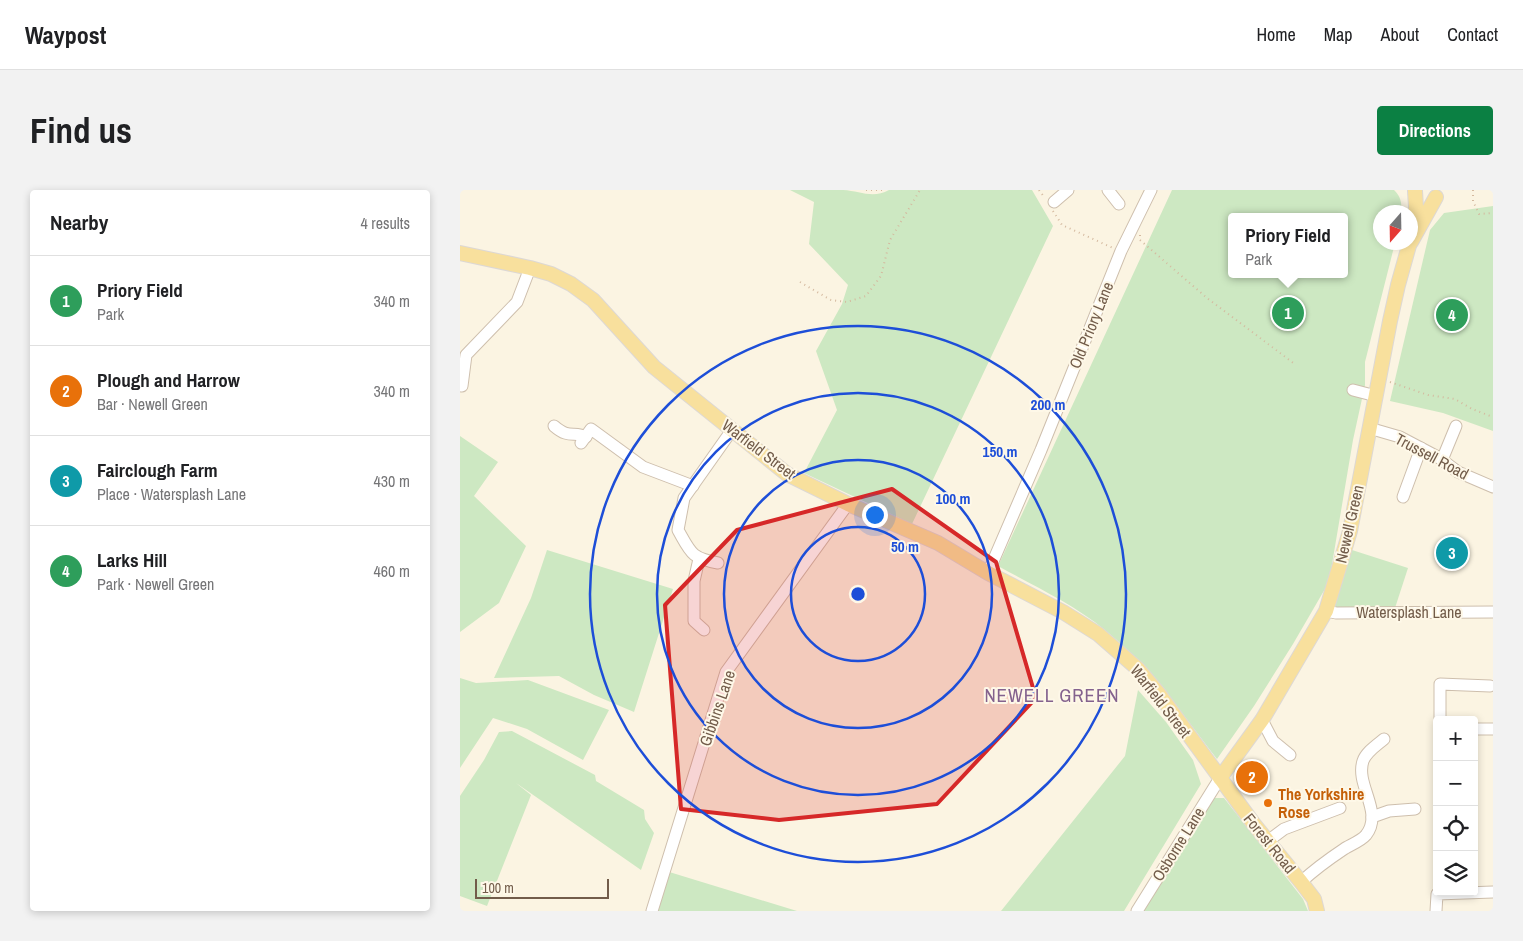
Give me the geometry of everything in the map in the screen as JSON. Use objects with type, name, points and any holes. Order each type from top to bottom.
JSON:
[{"type":"main road","points":[[1414,191],[1426,197],[1442,193]]},
{"type":"main road","name":"Newell Green","points":[[1414,191],[1416,205]]},
{"type":"main road","name":"Newell Green","points":[[1418,230],[1442,193]]},
{"type":"main road","name":"Newell Green","points":[[1220,778],[1262,720],[1326,611],[1350,531],[1398,285],[1408,250]]},
{"type":"main road","name":"Warfield Street","points":[[460,253],[530,268],[551,274],[571,284],[593,300],[654,367],[787,474],[848,504],[938,543],[988,573],[1063,612],[1098,634],[1138,669],[1159,694],[1220,778]]},
{"type":"main road","name":"Forest Road","points":[[1220,778],[1314,899],[1317,911]]},
{"type":"street","points":[[1049,202],[1068,190]]},
{"type":"street","points":[[1108,190],[1119,204]]},
{"type":"street","name":"Old Priory Lane","points":[[988,573],[1041,450],[1121,251],[1151,190]]},
{"type":"street","points":[[462,386],[466,355],[517,302],[530,268]]},
{"type":"street","points":[[1354,390],[1376,396]]},
{"type":"street","points":[[554,426],[566,434],[582,434],[584,440],[591,429],[643,468],[692,486]]},
{"type":"street","points":[[1442,460],[1456,426]]},
{"type":"street","name":"Trussell Road","points":[[1369,428],[1400,437],[1442,460],[1458,472],[1493,487]]},
{"type":"street","points":[[718,563],[699,559],[688,547],[678,530],[684,498],[732,430]]},
{"type":"street","points":[[1403,497],[1421,448]]},
{"type":"street","name":"Gibbins Lane","points":[[652,911],[726,672],[848,504]]},
{"type":"street","points":[[699,559],[694,581],[694,622],[704,630]]},
{"type":"street","name":"Watersplash Lane","points":[[1326,611],[1493,612]]},
{"type":"street","points":[[1440,716],[1440,684],[1490,686]]},
{"type":"street","points":[[1262,720],[1273,741],[1290,756]]},
{"type":"street","points":[[1478,728],[1493,729]]},
{"type":"street","points":[[1301,882],[1345,848],[1366,835],[1372,823],[1372,817],[1361,773],[1363,760],[1371,749],[1384,739]]},
{"type":"street","name":"Osborne Lane","points":[[1137,911],[1220,778]]},
{"type":"street","points":[[1268,841],[1284,829],[1340,808]]},
{"type":"street","points":[[1372,817],[1390,811],[1415,809]]},
{"type":"street","points":[[1436,911],[1437,894],[1493,892]]},
{"type":"path","points":[[866,190],[882,190]]},
{"type":"path","points":[[800,282],[831,300],[847,302],[866,296],[880,276],[890,240],[920,190]]},
{"type":"path","points":[[1039,190],[1049,202],[1062,225],[1121,251]]},
{"type":"path","points":[[1473,190],[1473,201],[1478,214],[1493,213]]},
{"type":"path","points":[[1140,235],[1140,240],[1207,298],[1296,365]]},
{"type":"path","points":[[1384,380],[1428,395],[1455,399],[1472,409],[1493,417]]},
{"type":"highlighted area","points":[[892,489],[996,562],[1036,698],[937,804],[779,820],[681,809],[665,605],[737,530]]},
{"type":"green space","points":[[790,190],[843,190],[877,194],[889,190],[1032,190],[1053,226],[912,524],[804,473],[837,410],[816,351],[842,304],[848,285],[809,244],[814,202]]},
{"type":"green space","points":[[1172,190],[1394,190],[1398,195],[1401,205],[1373,205],[1373,250],[1393,250],[1365,362],[1365,385],[1353,440],[1329,582],[1254,706],[1217,759],[1137,659],[1105,630],[1080,612],[998,566]]},
{"type":"green space","points":[[1493,206],[1493,431],[1443,413],[1390,401],[1430,230],[1444,213]]},
{"type":"green space","points":[[460,436],[498,462],[474,496],[526,546],[499,603],[460,632]]},
{"type":"green space","points":[[547,550],[673,589],[634,712],[594,695],[559,676],[494,678],[531,598]]},
{"type":"green space","points":[[1352,550],[1408,568],[1395,608],[1333,608]]},
{"type":"green space","points":[[460,678],[476,683],[528,680],[609,710],[583,760],[527,729],[493,718],[460,768]]},
{"type":"green space","points":[[1138,690],[1166,722],[1193,760],[1201,784],[1124,911],[1001,911],[1125,756]]},
{"type":"green space","points":[[512,731],[595,775],[596,781],[644,810],[645,819],[654,833],[641,870],[516,783],[531,795],[487,906],[460,896],[460,796],[484,760],[499,732]]},
{"type":"green space","points":[[1213,798],[1224,798],[1303,899],[1308,911],[1141,911]]},
{"type":"green space","points":[[666,871],[797,911],[654,911]]},
{"type":"place","name":"Priory Field","points":[[1288,313]]},
{"type":"place","name":"Larks Hill","points":[[1452,315]]},
{"type":"place","name":"Fairclough Farm","points":[[1452,553]]},
{"type":"place","name":"Plough and Harrow","points":[[1252,777]]},
{"type":"place","name":"The Yorkshire Rose","points":[[1268,803]]},
{"type":"district","name":"NEWELL GREEN","points":[[1052,695]]}]
